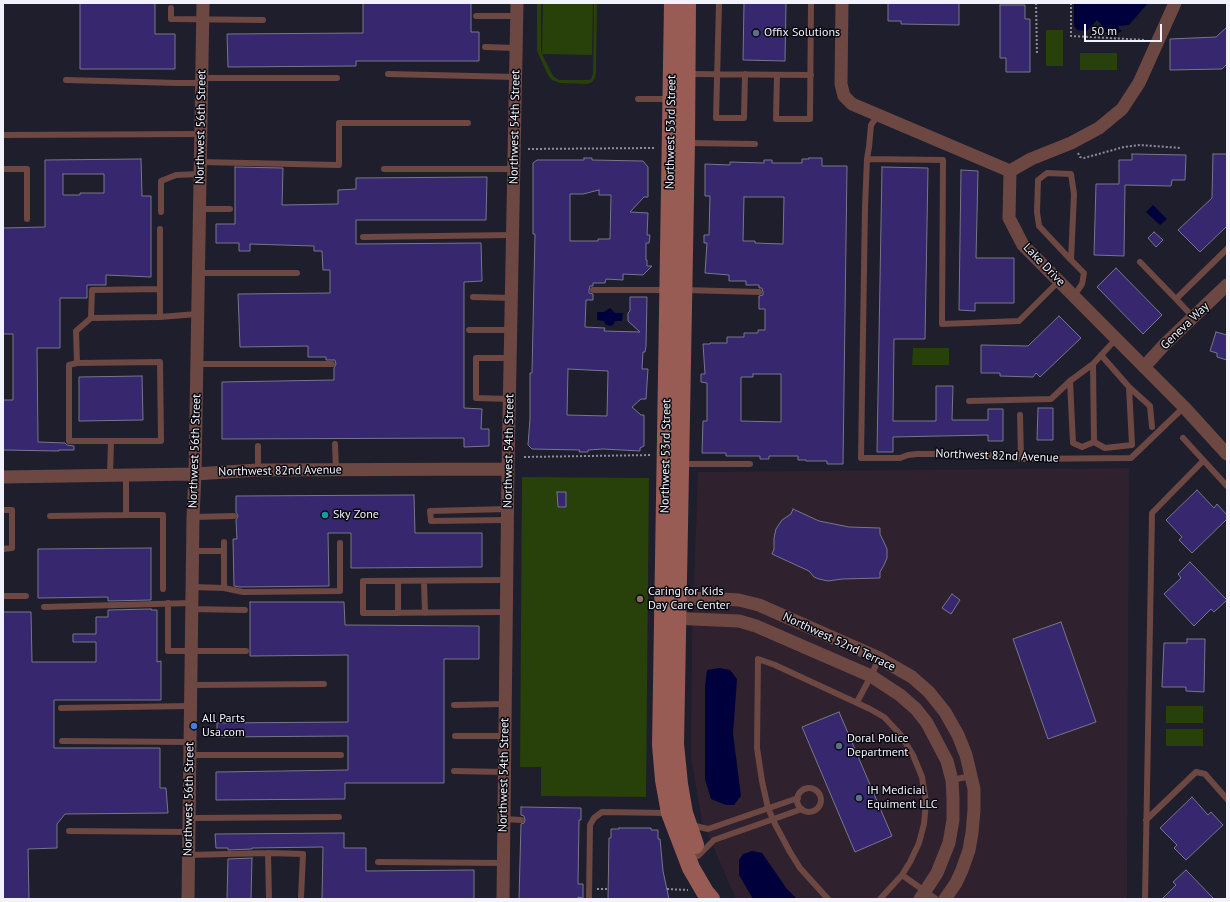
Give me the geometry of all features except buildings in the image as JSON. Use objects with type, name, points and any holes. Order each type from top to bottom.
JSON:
[{"type":"street","name":"Northwest 56th Street","points":[[188,899],[191,606],[195,474],[202,3]]},
{"type":"street","name":"Northwest 53rd Street","points":[[671,598],[676,290],[686,143],[673,3]]},
{"type":"street","name":"Northwest 53rd Street","points":[[687,3],[679,74],[672,99],[681,464],[661,745],[664,780],[670,813],[691,868],[705,892],[712,899]]},
{"type":"street","points":[[842,3],[840,84],[844,96],[852,104],[973,154],[1010,171],[1031,159],[1083,137],[1099,128],[1122,109],[1139,83],[1175,3]]},
{"type":"street","name":"Northwest 54th Street","points":[[503,899],[508,469],[517,10]]},
{"type":"street","name":"Lake Drive","points":[[1010,171],[1010,218],[1023,245],[1116,340],[1184,406],[1227,454]]},
{"type":"street","name":"Geneva Way","points":[[1144,367],[1165,344],[1227,285]]},
{"type":"street","name":"Northwest 82nd Avenue","points":[[3,476],[195,474],[258,470],[508,469]]},
{"type":"street","name":"Northwest 52nd Terrace","points":[[671,598],[739,600],[759,605],[879,658],[912,677],[929,692],[945,712],[958,735],[966,755],[974,789],[974,810],[969,850],[956,883],[945,899]]},
{"type":"street","name":"Northwest 53rd Street","points":[[670,618],[675,744],[679,784],[687,824],[698,856],[717,899]]},
{"type":"street","name":"Northwest 52nd Terrace","points":[[670,618],[739,621],[756,626],[785,637],[871,676],[900,695],[916,708],[936,738],[947,761],[952,780],[953,820],[949,844],[927,897]]},
{"type":"street","points":[[785,637],[792,620]]},
{"type":"street","points":[[670,813],[676,815],[687,824]]},
{"type":"lane","points":[[718,3],[718,74],[716,118],[744,118],[745,74]]},
{"type":"lane","points":[[777,75],[776,119],[810,119],[812,3]]},
{"type":"lane","points":[[171,8],[171,19],[202,18],[263,20]]},
{"type":"lane","points":[[476,16],[517,10]]},
{"type":"lane","points":[[485,47],[516,48]]},
{"type":"lane","points":[[388,74],[516,77]]},
{"type":"lane","points":[[679,74],[811,75]]},
{"type":"lane","points":[[66,80],[337,78]]},
{"type":"lane","points":[[638,99],[672,99]]},
{"type":"lane","points":[[878,115],[871,125],[870,147],[867,159],[943,160],[942,324],[1019,321],[1059,282]]},
{"type":"lane","points":[[161,212],[161,181],[200,168],[339,165],[339,123],[468,123]]},
{"type":"lane","points":[[3,135],[201,134]]},
{"type":"lane","points":[[686,143],[755,144]]},
{"type":"lane","name":"Northwest 82nd Avenue","points":[[867,159],[861,458],[900,458],[917,454],[980,454],[1021,459],[1131,458],[1184,406]]},
{"type":"lane","points":[[3,169],[27,169],[27,219]]},
{"type":"lane","points":[[384,169],[514,169]]},
{"type":"lane","points":[[1071,260],[1074,194],[1071,174],[1047,173],[1038,180],[1037,212],[1039,226],[1071,260],[1084,273],[1082,284],[1074,296]]},
{"type":"lane","points":[[199,209],[230,209]]},
{"type":"lane","points":[[160,229],[160,317]]},
{"type":"lane","points":[[363,237],[513,235]]},
{"type":"lane","points":[[1176,299],[1227,249]]},
{"type":"lane","points":[[1140,262],[1193,317]]},
{"type":"lane","points":[[198,273],[297,273]]},
{"type":"lane","points":[[91,318],[92,290],[160,289]]},
{"type":"lane","points":[[593,290],[759,292]]},
{"type":"lane","points":[[473,298],[512,298]]},
{"type":"lane","points":[[76,363],[76,331],[91,318],[160,317],[197,314]]},
{"type":"lane","points":[[469,330],[511,330]]},
{"type":"lane","points":[[969,401],[1051,399],[1070,381],[1094,364],[1116,340]]},
{"type":"lane","points":[[1101,355],[1129,386],[1150,406],[1152,427]]},
{"type":"lane","points":[[510,399],[476,398],[476,358],[511,358]]},
{"type":"lane","points":[[160,362],[161,441],[70,441],[69,365],[76,363],[160,362]]},
{"type":"lane","points":[[197,364],[332,364]]},
{"type":"lane","points":[[1094,364],[1094,442]]},
{"type":"lane","points":[[1070,381],[1073,443],[1082,447],[1094,442]]},
{"type":"lane","points":[[1094,442],[1105,448],[1132,445],[1129,386]]},
{"type":"lane","points":[[1020,415],[1021,459]]},
{"type":"lane","points":[[1183,438],[1227,486]]},
{"type":"lane","points":[[110,441],[110,475]]},
{"type":"lane","points":[[335,444],[336,470]]},
{"type":"lane","points":[[258,446],[258,470]]},
{"type":"lane","points":[[1145,899],[1152,513],[1203,461]]},
{"type":"lane","points":[[681,464],[750,464]]},
{"type":"lane","points":[[126,475],[126,515]]},
{"type":"lane","points":[[3,510],[12,510],[12,548],[3,549]]},
{"type":"lane","points":[[430,511],[508,514],[431,521],[430,511]]},
{"type":"lane","points":[[50,516],[163,515],[163,589]]},
{"type":"lane","points":[[193,517],[234,516]]},
{"type":"lane","points":[[224,542],[224,588]]},
{"type":"lane","points":[[192,587],[224,588],[243,592],[340,591],[340,544]]},
{"type":"lane","points":[[192,551],[224,551]]},
{"type":"lane","points":[[424,580],[425,613]]},
{"type":"lane","points":[[506,612],[363,613],[363,581],[507,580]]},
{"type":"lane","points":[[398,581],[398,613]]},
{"type":"lane","points":[[3,596],[26,596]]},
{"type":"lane","points":[[168,603],[168,651],[246,651]]},
{"type":"lane","points":[[44,608],[168,603],[245,610]]},
{"type":"lane","points":[[857,702],[879,658]]},
{"type":"lane","points":[[828,899],[800,868],[790,852],[768,808],[757,748],[758,659],[775,664],[857,702],[884,717],[900,734],[913,755],[922,777],[926,802],[924,824],[919,843],[910,862],[902,874],[880,899]]},
{"type":"lane","points":[[190,685],[324,684]]},
{"type":"lane","points":[[454,705],[505,704]]},
{"type":"lane","points":[[61,708],[190,706]]},
{"type":"lane","points":[[455,736],[505,736]]},
{"type":"lane","points":[[62,741],[190,749],[341,755]]},
{"type":"lane","points":[[454,771],[504,772]]},
{"type":"lane","points":[[1146,820],[1196,772],[1205,774],[1227,799]]},
{"type":"lane","points":[[952,780],[971,776]]},
{"type":"lane","points":[[698,856],[714,840],[802,809],[809,811],[816,809],[820,803],[820,796],[815,790],[808,788],[801,791],[798,798],[798,804],[802,809]]},
{"type":"lane","points":[[687,824],[708,829],[798,798]]},
{"type":"lane","points":[[589,899],[590,825],[594,818],[602,812],[670,813]]},
{"type":"lane","points":[[189,818],[339,817]]},
{"type":"lane","points":[[504,819],[521,820]]},
{"type":"lane","points":[[69,831],[188,832]]},
{"type":"lane","points":[[188,855],[268,853],[303,854],[301,897]]},
{"type":"lane","points":[[268,853],[269,899]]},
{"type":"lane","points":[[378,862],[503,863]]},
{"type":"lane","points":[[902,874],[927,897]]},
{"type":"path","points":[[1036,3],[1037,55]]},
{"type":"path","points":[[1072,3],[1071,36],[1157,41]]},
{"type":"path","points":[[1083,137],[1078,153],[1080,158],[1124,146],[1134,145],[1180,148]]},
{"type":"path","points":[[528,149],[655,148]]},
{"type":"path","points":[[524,457],[652,455]]},
{"type":"path","points":[[667,890],[689,890]]},
{"type":"shaded area","points":[[1074,3],[1148,3],[1129,25],[1119,26],[1119,29],[1122,31],[1118,33],[1104,32],[1101,24],[1097,20],[1087,31],[1077,30],[1074,26]]},
{"type":"shaded area","points":[[1153,205],[1167,219],[1160,225],[1146,212]]},
{"type":"shaded area","points":[[610,308],[615,313],[623,313],[622,321],[615,321],[613,325],[610,326],[606,325],[604,321],[597,320],[597,312],[604,312]]},
{"type":"shaded area","points":[[1129,468],[1127,899],[736,899],[702,821],[691,758],[692,636],[698,472]]},
{"type":"shaded area","points":[[720,668],[730,670],[737,679],[733,734],[741,796],[734,805],[726,805],[711,799],[705,779],[705,686],[707,670]]},
{"type":"shaded area","points":[[752,851],[762,853],[787,889],[797,899],[753,899],[739,875],[739,860],[743,854]]},
{"type":"green space","points":[[537,3],[541,3],[541,52],[553,76],[559,80],[587,80],[591,79],[593,74],[594,3],[597,3],[596,72],[595,78],[592,82],[587,84],[560,83],[552,80],[548,75],[537,51]]},
{"type":"green space","points":[[543,3],[593,3],[592,55],[542,54]]},
{"type":"green space","points":[[1046,30],[1063,30],[1063,66],[1046,66]]},
{"type":"green space","points":[[1080,53],[1117,53],[1117,70],[1080,70]]},
{"type":"green space","points":[[913,348],[949,348],[949,365],[912,365]]},
{"type":"green space","points":[[522,477],[649,478],[646,797],[541,796],[541,767],[520,767]]},
{"type":"green space","points":[[1166,706],[1203,706],[1203,723],[1166,723]]},
{"type":"green space","points":[[1166,729],[1203,729],[1203,746],[1166,746]]},
{"type":"place","name":"Offix Solutions","points":[[756,33]]},
{"type":"place","name":"Sky Zone","points":[[325,515]]},
{"type":"place","name":"Caring for Kids Day Care Center","points":[[640,599]]},
{"type":"place","name":"All Parts Usa.com","points":[[194,726]]},
{"type":"place","name":"Doral Police Department","points":[[839,746]]},
{"type":"place","name":"IH Medicial Equiment LLC","points":[[859,798]]}]
